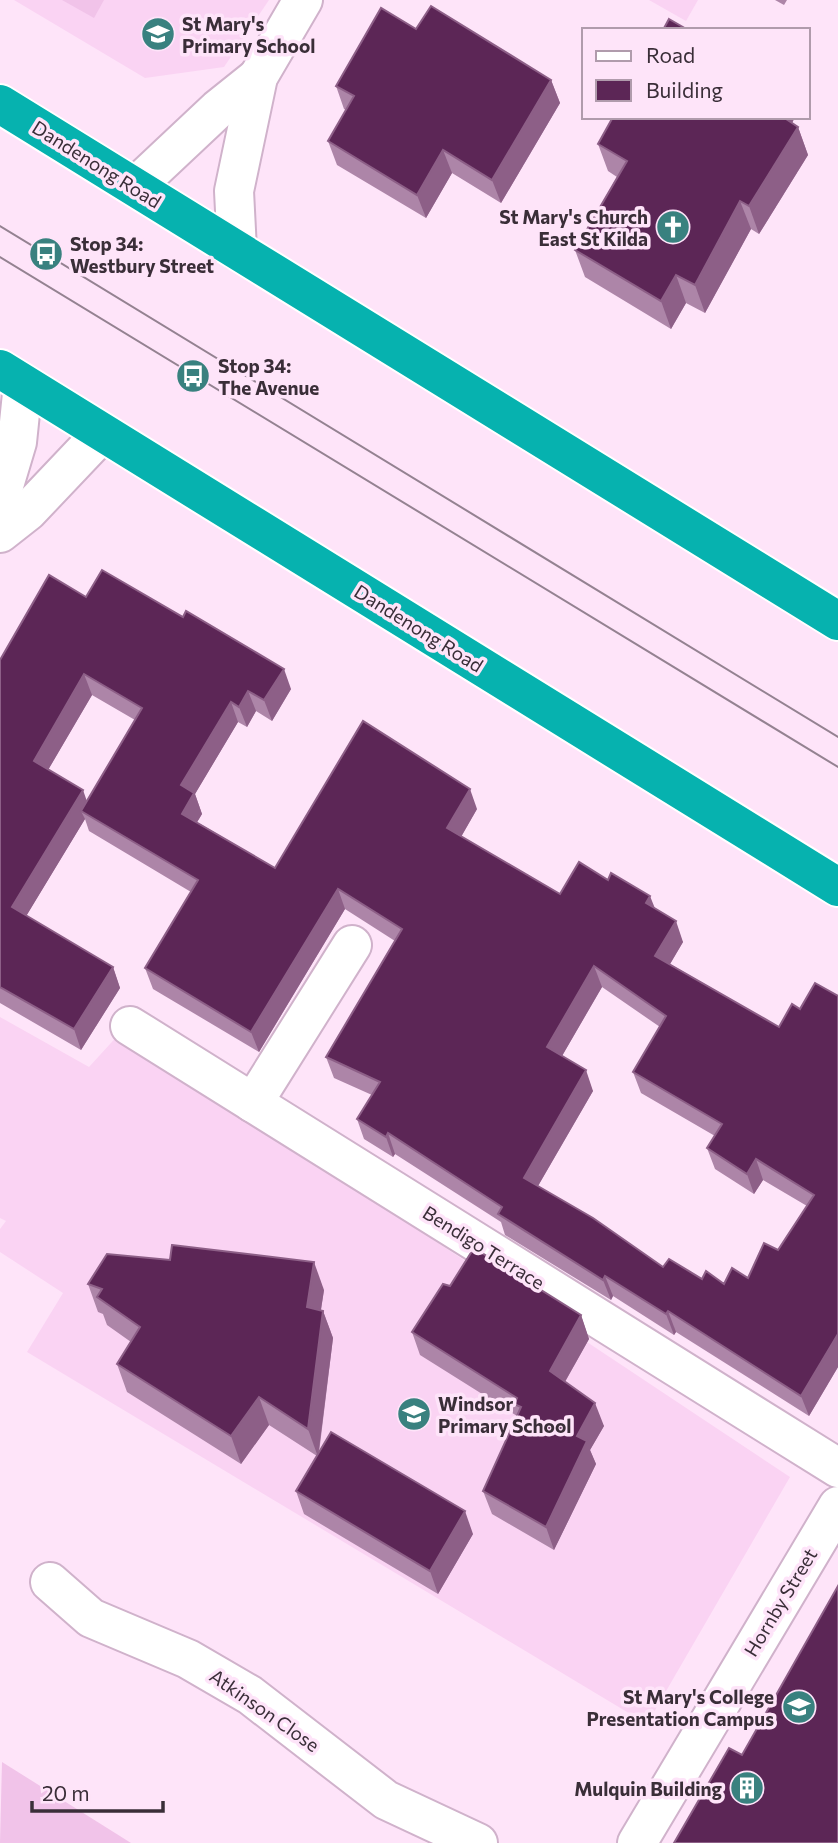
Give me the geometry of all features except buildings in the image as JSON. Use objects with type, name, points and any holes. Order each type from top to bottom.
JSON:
[{"type":"highway","name":"Dandenong Road","points":[[0,104],[838,621]]},
{"type":"highway","name":"Dandenong Road","points":[[12,377],[838,887]]},
{"type":"street","points":[[237,250],[234,191],[258,77],[303,0]]},
{"type":"street","points":[[135,187],[218,108],[258,77]]},
{"type":"street","points":[[0,499],[17,442],[12,377]]},
{"type":"street","points":[[0,533],[28,511],[103,433]]},
{"type":"street","points":[[253,1103],[352,945]]},
{"type":"street","name":"Bendigo Terrace","points":[[131,1026],[838,1468]]},
{"type":"street","name":"Hornby Street","points":[[637,1843],[838,1506]]},
{"type":"street","name":"Atkinson Close","points":[[50,1582],[91,1618],[188,1659],[250,1695],[386,1800],[478,1843]]},
{"type":"shaded area","name":"St Mary's Primary School","points":[[14,0],[269,0],[224,67],[145,78]]},
{"type":"shaded area","points":[[62,0],[104,0],[94,18]]},
{"type":"shaded area","points":[[649,0],[698,0],[686,21]]},
{"type":"shaded area","name":"Windsor Primary School","points":[[0,1017],[89,1067],[121,1032],[790,1477],[647,1724],[27,1352],[63,1293],[0,1252],[0,1229],[6,1221],[0,1218]]},
{"type":"shaded area","points":[[2,1762],[131,1843],[0,1843]]},
{"type":"tram line","points":[[0,226],[838,737]]},
{"type":"tram line","points":[[0,257],[838,767]]},
{"type":"place","name":"St Mary's Primary School","points":[[158,34]]},
{"type":"place","name":"St Mary's Church East St Kilda","points":[[673,227]]},
{"type":"place","name":"Stop 34: Westbury Street","points":[[46,254]]},
{"type":"place","name":"Stop 34: The Avenue","points":[[193,376]]},
{"type":"place","name":"Windsor Primary School","points":[[414,1414]]},
{"type":"place","name":"St Mary's College Presentation Campus","points":[[799,1707]]},
{"type":"place","name":"Mulquin Building","points":[[747,1788]]}]
